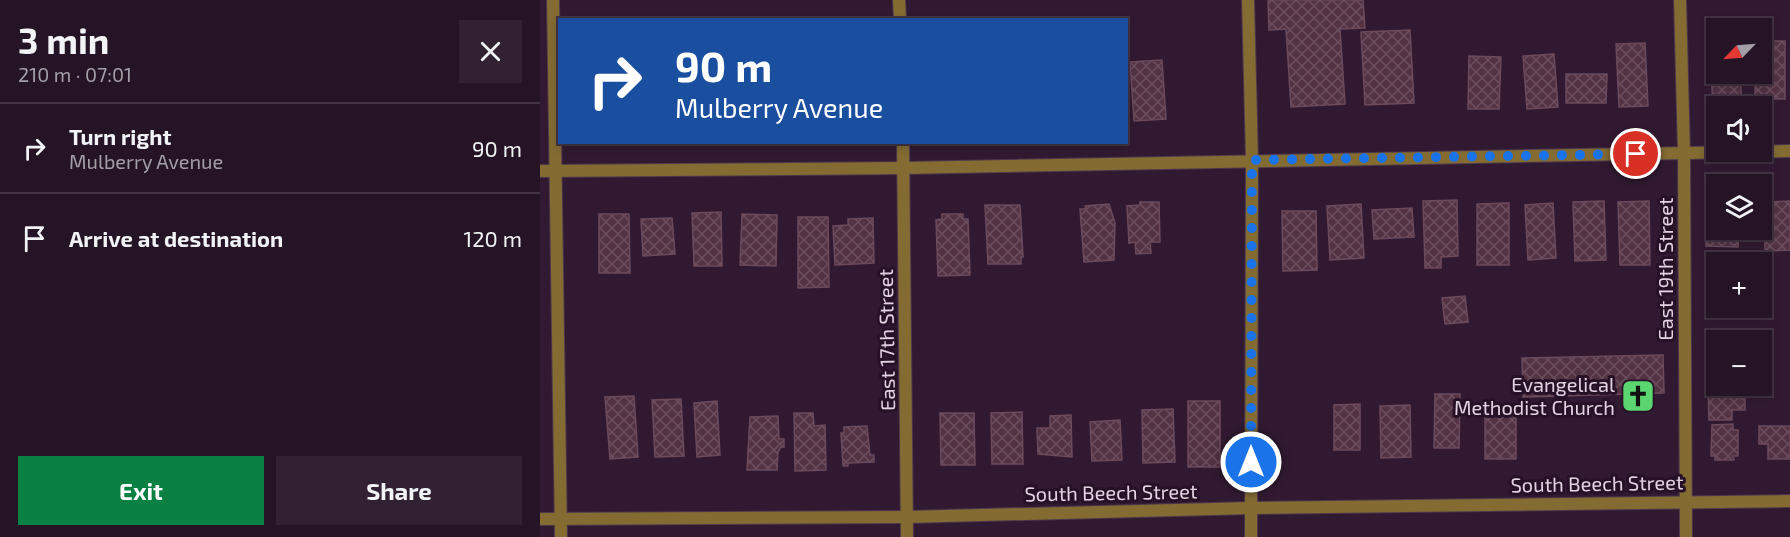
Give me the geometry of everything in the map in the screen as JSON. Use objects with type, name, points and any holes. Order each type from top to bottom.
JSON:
[{"type":"street","points":[[553,0],[561,537]]},
{"type":"street","points":[[899,0],[900,18]]},
{"type":"street","points":[[1248,0],[1252,160],[1251,537]]},
{"type":"street","name":"East 19th Street","points":[[1680,0],[1684,153],[1686,537]]},
{"type":"street","name":"East 17th Street","points":[[903,144],[907,537]]},
{"type":"street","points":[[540,171],[904,168],[1790,151]]},
{"type":"street","name":"South Beech Street","points":[[540,519],[907,517],[1251,508],[1790,501]]},
{"type":"building","points":[[1268,0],[1363,0],[1365,28],[1340,29],[1345,104],[1291,107],[1286,29],[1269,30]]},
{"type":"building","points":[[1410,30],[1414,103],[1365,105],[1361,32]]},
{"type":"building","points":[[1772,41],[1785,41],[1785,99],[1755,96],[1755,84],[1772,84]]},
{"type":"building","points":[[1645,43],[1648,106],[1619,107],[1616,44]]},
{"type":"building","points":[[1554,54],[1558,107],[1527,109],[1523,56]]},
{"type":"building","points":[[1469,56],[1501,57],[1499,109],[1468,109]]},
{"type":"building","points":[[1162,60],[1166,119],[1134,121],[1130,62]]},
{"type":"building","points":[[1566,74],[1607,74],[1606,103],[1566,103]]},
{"type":"building","points":[[1712,84],[1741,84],[1742,96],[1712,96]]},
{"type":"building","points":[[1457,200],[1458,256],[1441,257],[1441,268],[1425,268],[1423,201]]},
{"type":"building","points":[[1604,201],[1606,260],[1575,261],[1573,202]]},
{"type":"building","points":[[1649,201],[1650,265],[1620,265],[1618,202]]},
{"type":"building","points":[[1790,201],[1790,250],[1765,251],[1765,240],[1772,240],[1772,202]]},
{"type":"building","points":[[1140,202],[1159,202],[1160,242],[1150,242],[1151,253],[1136,254],[1135,242],[1129,243],[1127,206],[1140,205]]},
{"type":"building","points":[[1509,203],[1509,265],[1477,265],[1477,204]]},
{"type":"building","points":[[1553,203],[1556,258],[1528,260],[1525,205]]},
{"type":"building","points":[[1109,204],[1115,223],[1114,260],[1084,262],[1080,209],[1086,209],[1085,206]]},
{"type":"building","points":[[1361,204],[1364,258],[1330,260],[1327,206]]},
{"type":"building","points":[[985,205],[1020,205],[1023,257],[1021,257],[1021,264],[988,264]]},
{"type":"building","points":[[1412,208],[1414,237],[1374,239],[1372,210]]},
{"type":"building","points":[[1282,211],[1316,211],[1317,270],[1283,271]]},
{"type":"building","points":[[721,212],[722,266],[694,266],[692,213]]},
{"type":"building","points":[[599,214],[629,214],[630,273],[599,273]]},
{"type":"building","points":[[742,214],[777,215],[776,266],[740,265]]},
{"type":"building","points":[[942,214],[963,214],[963,219],[968,219],[970,275],[938,276],[936,220],[942,219]]},
{"type":"building","points":[[798,217],[828,217],[829,287],[798,288]]},
{"type":"building","points":[[672,218],[675,254],[643,256],[641,219]]},
{"type":"building","points":[[873,218],[874,263],[835,265],[833,226],[848,225],[848,219]]},
{"type":"building","points":[[1706,240],[1738,240],[1738,247],[1706,246]]},
{"type":"building","points":[[1465,296],[1468,322],[1445,324],[1442,298]]},
{"type":"building","points":[[1663,355],[1664,393],[1523,397],[1522,358]]},
{"type":"building","points":[[1435,394],[1460,394],[1459,448],[1434,448]]},
{"type":"building","points":[[634,396],[638,457],[610,459],[605,397]]},
{"type":"building","points":[[1708,396],[1740,396],[1740,399],[1745,399],[1745,410],[1732,410],[1732,420],[1709,420]]},
{"type":"building","points":[[681,399],[684,456],[655,457],[652,400]]},
{"type":"building","points":[[717,401],[720,455],[697,457],[694,403]]},
{"type":"building","points":[[1188,401],[1220,401],[1220,467],[1188,467]]},
{"type":"building","points":[[1360,404],[1360,450],[1334,450],[1334,405]]},
{"type":"building","points":[[1410,405],[1411,457],[1381,458],[1380,406]]},
{"type":"building","points":[[1485,406],[1516,406],[1516,459],[1485,459]]},
{"type":"building","points":[[1173,409],[1175,462],[1143,463],[1142,410]]},
{"type":"building","points":[[1022,412],[1023,464],[992,464],[991,413]]},
{"type":"building","points":[[794,413],[813,413],[814,426],[825,425],[826,470],[795,471]]},
{"type":"building","points":[[940,413],[974,413],[975,465],[941,465]]},
{"type":"building","points":[[1071,415],[1072,457],[1038,454],[1037,428],[1050,428],[1050,416]]},
{"type":"building","points":[[778,416],[779,439],[784,439],[784,447],[781,447],[778,452],[777,470],[747,470],[750,417]]},
{"type":"building","points":[[1120,420],[1122,460],[1092,461],[1090,422]]},
{"type":"building","points":[[1733,424],[1733,430],[1738,430],[1738,456],[1733,456],[1734,460],[1715,460],[1715,456],[1711,456],[1712,425]]},
{"type":"building","points":[[867,426],[870,455],[874,455],[874,462],[848,463],[848,466],[843,466],[841,433],[844,433],[844,427]]},
{"type":"building","points":[[1759,426],[1790,426],[1790,459],[1768,459],[1768,444],[1759,444]]},
{"type":"place","name":"Evangelical Methodist Church","points":[[1638,396]]},
{"type":"route","points":[[1251,462],[1252,160],[1636,154]]}]
